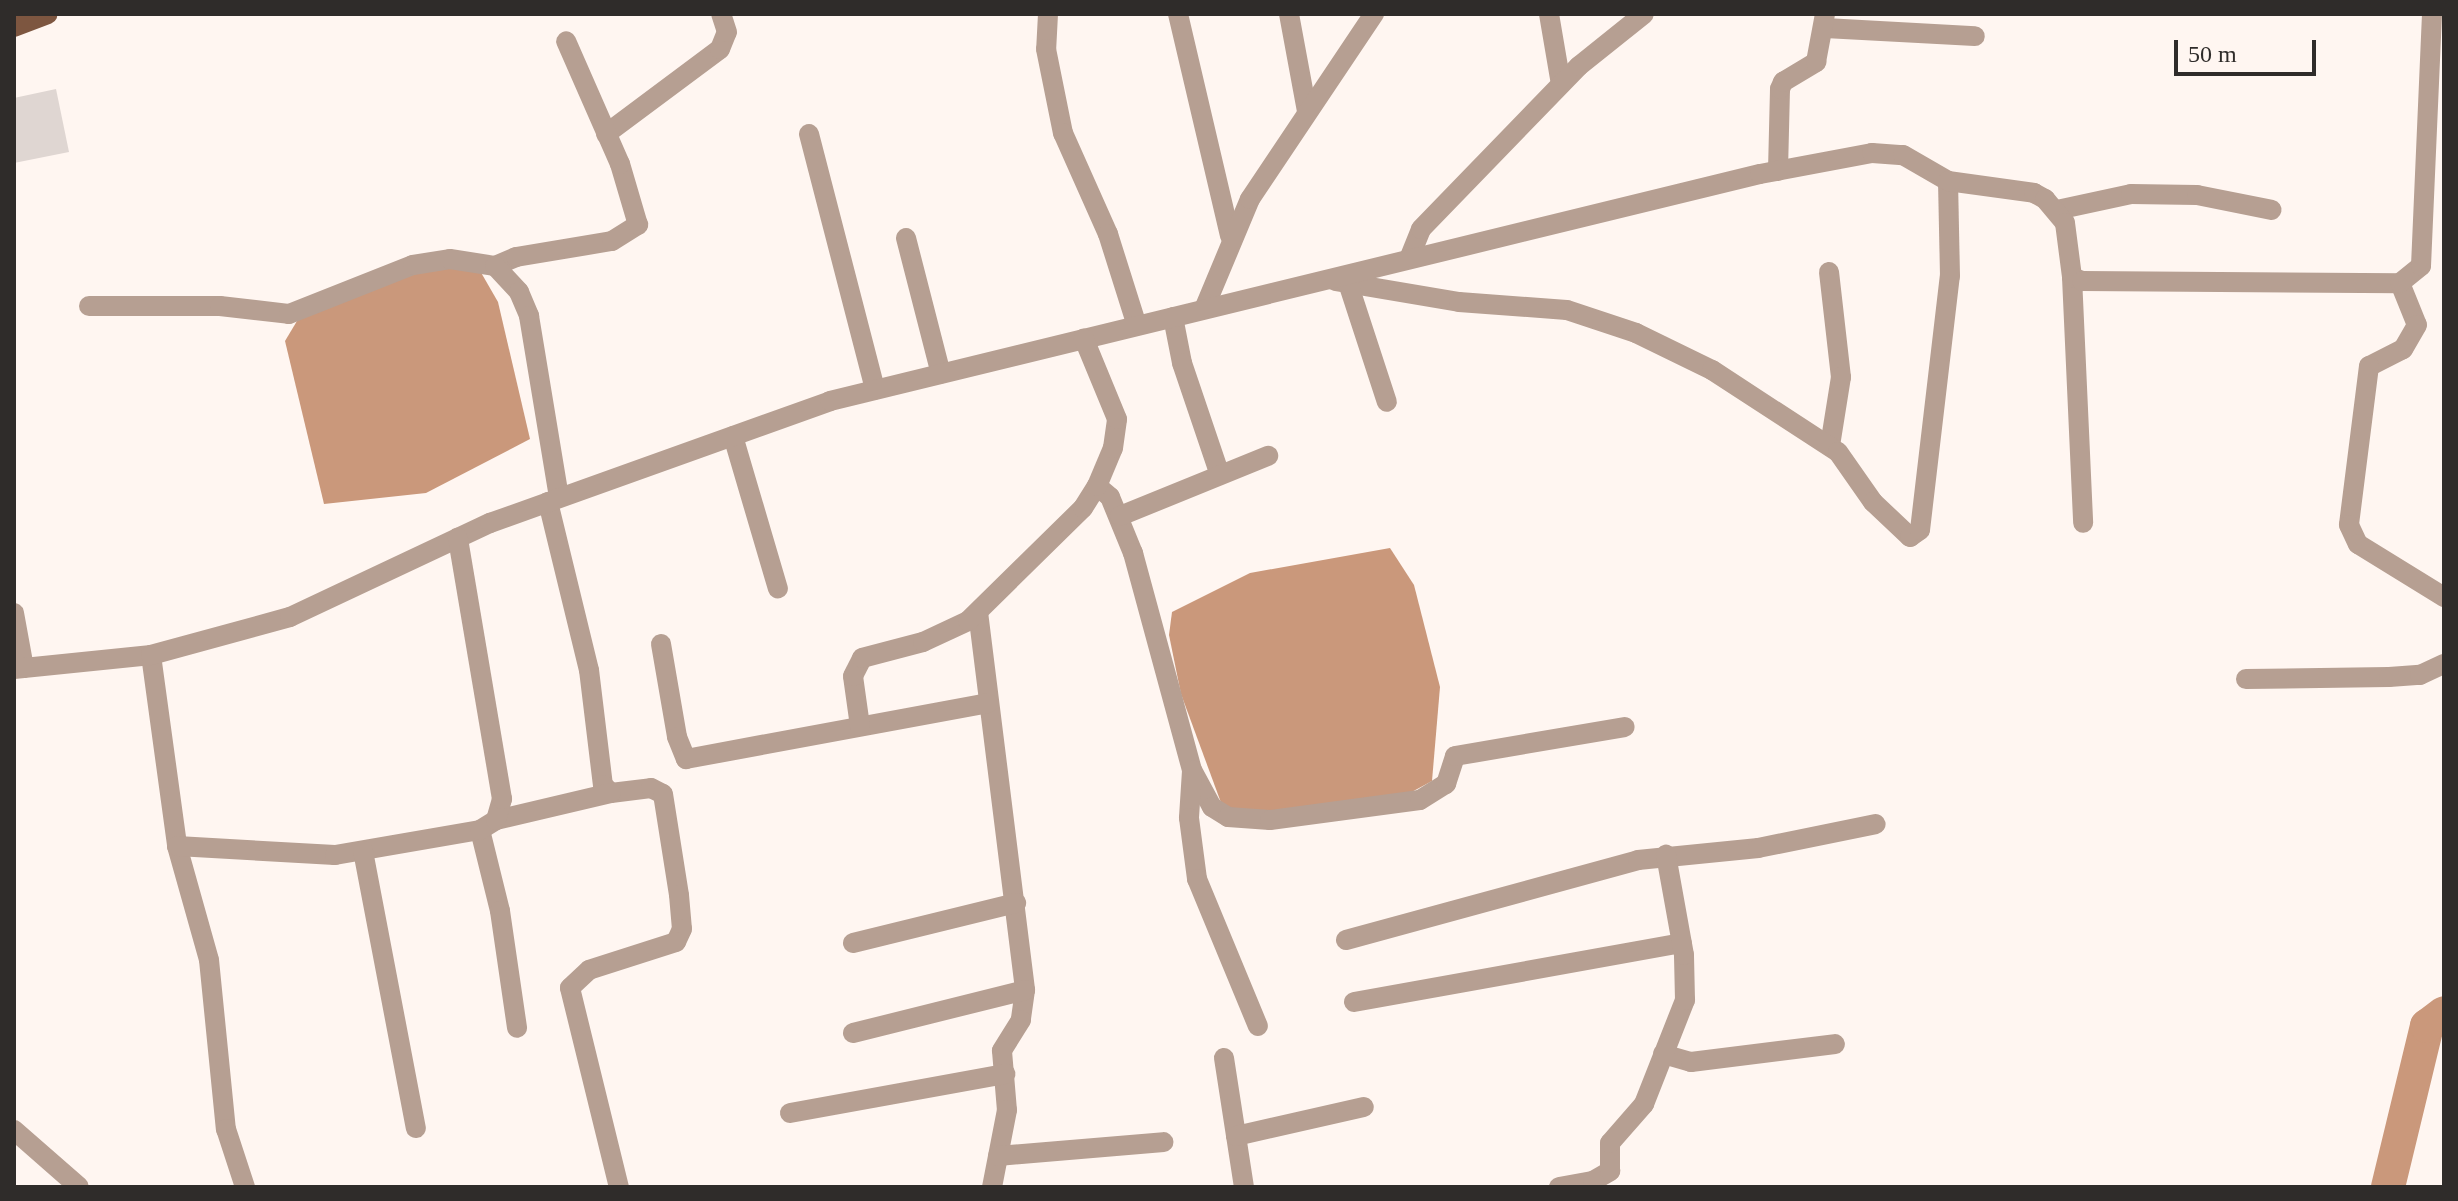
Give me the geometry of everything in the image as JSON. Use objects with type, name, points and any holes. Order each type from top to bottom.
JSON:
[{"type":"main road","points":[[14,27],[48,14]]},
{"type":"street","points":[[606,134],[720,49],[727,32],[721,14]]},
{"type":"street","points":[[1048,14],[1046,49],[1063,133],[1108,234],[1137,326]]},
{"type":"street","points":[[1178,14],[1230,236]]},
{"type":"street","points":[[1289,14],[1307,111]]},
{"type":"street","points":[[1204,309],[1230,236],[1307,111],[1374,14]]},
{"type":"street","points":[[1549,14],[1561,84]]},
{"type":"street","points":[[1409,259],[1421,229],[1561,84],[1644,14]]},
{"type":"street","points":[[2072,277],[2111,283],[2400,283],[2421,266],[2432,14]]},
{"type":"street","points":[[1778,171],[1780,89],[1783,82],[1816,62],[1825,21],[1975,36]]},
{"type":"street","points":[[89,306],[220,306],[289,314],[413,265],[450,259],[495,266],[516,257],[612,241],[635,231],[639,217],[566,41]]},
{"type":"street","points":[[809,134],[875,390]]},
{"type":"street","points":[[14,613],[19,668],[151,655],[290,617],[458,538],[553,500],[875,390],[1204,309],[1338,281],[1409,259],[1778,171],[1892,151],[1948,181],[2034,193],[2057,210],[2065,223],[2072,277],[2083,523]]},
{"type":"street","points":[[1338,281],[1459,302],[1567,310],[1601,320],[1712,370],[1830,446],[1873,502],[1910,537],[1916,534],[1950,276],[1948,181]]},
{"type":"street","points":[[2057,210],[2131,194],[2197,195],[2272,210]]},
{"type":"street","points":[[906,238],[941,374]]},
{"type":"street","points":[[495,266],[519,292],[529,316],[553,500],[589,670],[603,785],[611,793]]},
{"type":"street","points":[[1829,272],[1841,377],[1830,446]]},
{"type":"street","points":[[1338,281],[1387,402]]},
{"type":"street","points":[[2400,283],[2417,325],[2403,349],[2369,366],[2349,525],[2358,544],[2444,597]]},
{"type":"street","points":[[1173,317],[1182,363],[1220,475]]},
{"type":"street","points":[[860,726],[853,676],[862,658],[940,635],[978,612],[1083,508],[1097,486],[1113,448],[1117,419],[1084,339]]},
{"type":"street","points":[[733,436],[778,589]]},
{"type":"street","points":[[1120,516],[1268,456]]},
{"type":"street","points":[[1097,486],[1120,516],[1192,770],[1212,807],[1228,817],[1270,820],[1420,800],[1446,784],[1455,756],[1625,727]]},
{"type":"street","points":[[458,538],[502,799],[488,825],[517,1028]]},
{"type":"street","points":[[978,612],[1025,990],[1021,1020],[1002,1051],[1007,1110],[992,1187]]},
{"type":"street","points":[[661,644],[677,737],[686,759],[988,703]]},
{"type":"street","points":[[151,655],[177,846],[209,960],[226,1129],[245,1187]]},
{"type":"street","points":[[2246,679],[2389,677],[2441,668]]},
{"type":"street","points":[[1192,770],[1189,818],[1197,879],[1258,1026]]},
{"type":"street","points":[[177,846],[335,855],[488,825],[611,793],[651,788],[663,794],[682,929],[672,945],[589,970],[570,988],[619,1187]]},
{"type":"street","points":[[1346,940],[1566,876],[1666,855],[1728,852],[1876,824]]},
{"type":"street","points":[[363,851],[416,1128]]},
{"type":"street","points":[[1559,1187],[1593,1181],[1610,1171],[1610,1143],[1644,1104],[1685,1000],[1682,943],[1666,855]]},
{"type":"street","points":[[853,943],[1016,903]]},
{"type":"street","points":[[1354,1002],[1682,943]]},
{"type":"street","points":[[853,1033],[1025,990]]},
{"type":"street","points":[[1663,1054],[1691,1062],[1835,1044]]},
{"type":"street","points":[[1224,1058],[1244,1187]]},
{"type":"street","points":[[790,1113],[1005,1074]]},
{"type":"street","points":[[1236,1136],[1364,1107]]},
{"type":"street","points":[[14,1130],[79,1187]]},
{"type":"street","points":[[998,1156],[1163,1142]]},
{"type":"shaded area","points":[[427,267],[479,269],[498,302],[530,439],[426,493],[324,504],[285,341],[303,311]]},
{"type":"shaded area","points":[[1390,548],[1414,585],[1440,687],[1432,781],[1408,794],[1257,815],[1223,808],[1181,694],[1169,635],[1172,612],[1250,573]]},
{"type":"building","points":[[56,89],[69,152],[14,163],[14,98]]},
{"type":"waterway","points":[[2388,1187],[2427,1026],[2444,1013]]}]
